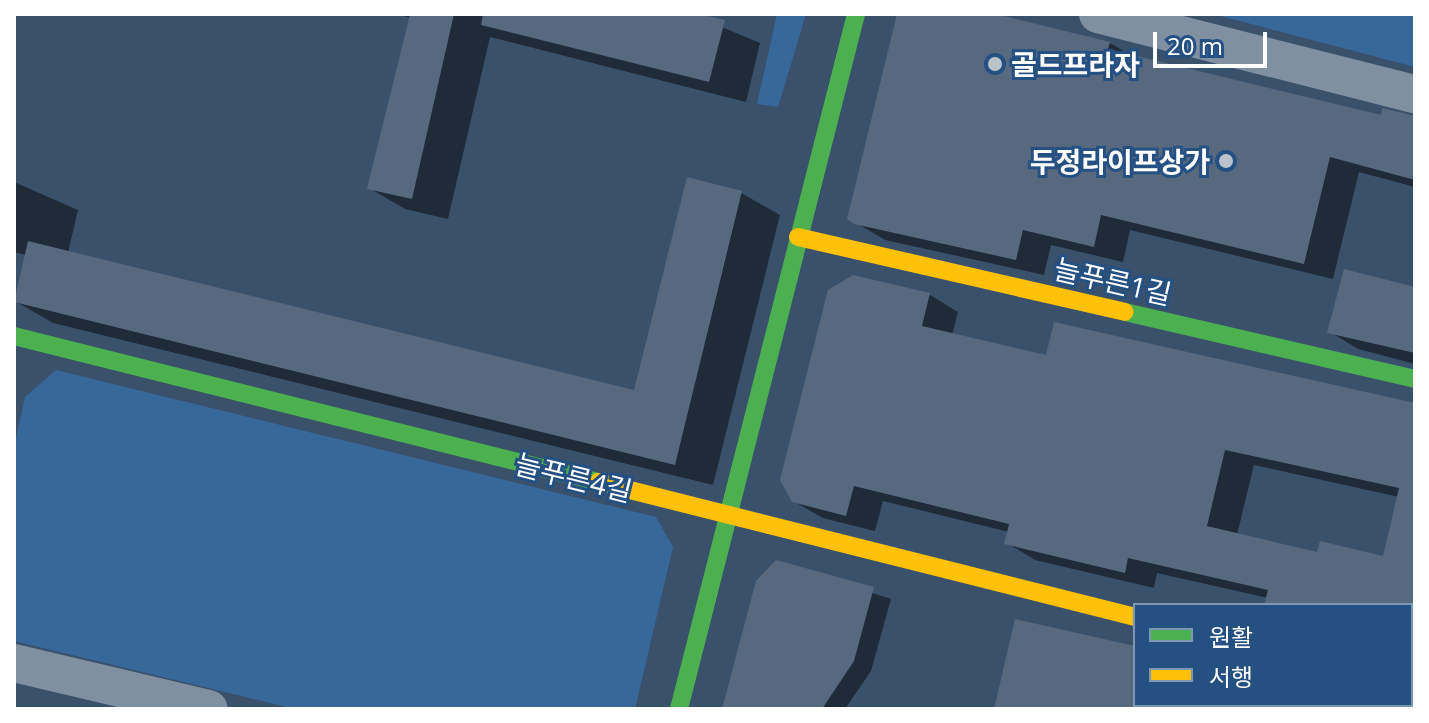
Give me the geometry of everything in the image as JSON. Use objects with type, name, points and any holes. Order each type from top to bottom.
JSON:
[{"type":"street","points":[[679,709],[856,14]]},
{"type":"street","points":[[1098,14],[1415,94]]},
{"type":"street","name":"늘푸른1길","points":[[798,237],[1415,379]]},
{"type":"street","name":"늘푸른4길","points":[[15,339],[1133,617]]},
{"type":"street","points":[[14,663],[209,709]]},
{"type":"shaded area","points":[[777,14],[806,14],[778,107],[757,104]]},
{"type":"shaded area","points":[[1213,14],[1415,14],[1415,67]]},
{"type":"shaded area","points":[[56,370],[656,517],[673,547],[635,709],[295,709],[14,641],[14,447],[25,397]]},
{"type":"building","points":[[410,14],[454,14],[412,199],[367,189]]},
{"type":"building","points":[[483,14],[699,14],[725,20],[709,82],[481,25]]},
{"type":"building","points":[[897,14],[996,14],[1110,42],[1108,49],[1381,115],[1382,108],[1415,116],[1415,180],[1330,157],[1304,264],[1101,215],[1094,247],[1023,230],[1016,260],[854,224],[847,219]]},
{"type":"building","points":[[687,177],[742,191],[675,465],[14,302],[28,241],[634,390]]},
{"type":"building","points":[[1344,269],[1415,287],[1415,353],[1327,333]]},
{"type":"building","points":[[853,275],[930,293],[922,326],[1046,355],[1054,322],[1415,403],[1415,605],[1265,603],[1268,590],[1128,558],[1125,573],[1004,544],[1009,524],[854,486],[846,516],[792,502],[780,480],[828,290]],"holes":[[[1225,450],[1399,488],[1383,556],[1320,541],[1317,552],[1207,526]]]},
{"type":"building","points":[[776,560],[874,587],[854,661],[822,709],[722,709],[756,581]]},
{"type":"building","points":[[1015,619],[1133,646],[1135,709],[994,709]]},
{"type":"traffic: fast","points":[[679,709],[856,14]]},
{"type":"traffic: fast","points":[[1125,312],[1415,379]]},
{"type":"traffic: fast","points":[[14,336],[598,482]]},
{"type":"traffic: slow","points":[[798,237],[1125,312]]},
{"type":"traffic: slow","points":[[598,482],[1133,616]]},
{"type":"place","name":"골드프라자","points":[[995,64]]},
{"type":"place","name":"두정라이프상가","points":[[1226,161]]}]
